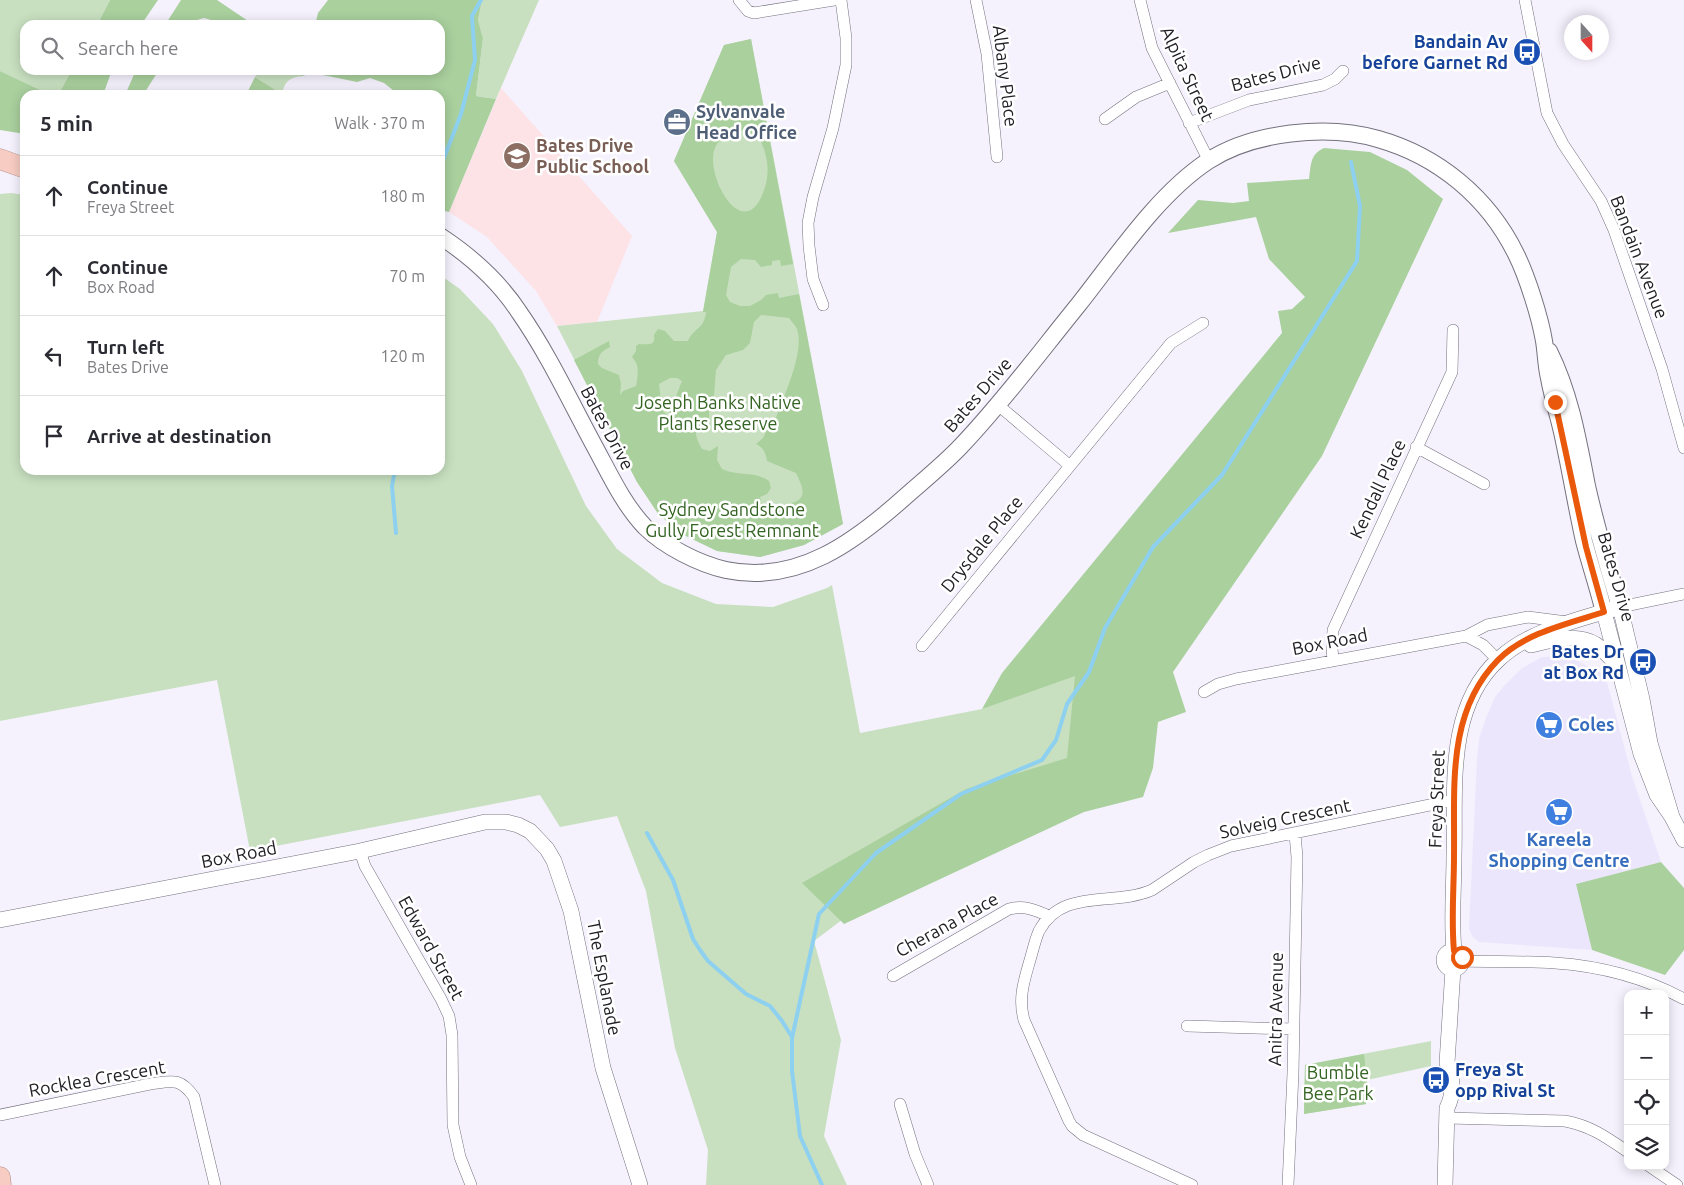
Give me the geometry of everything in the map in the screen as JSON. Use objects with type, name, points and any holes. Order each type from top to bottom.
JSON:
[{"type":"highway","points":[[0,159],[20,166]]},
{"type":"highway","points":[[0,174],[20,168]]},
{"type":"highway","points":[[0,1177],[1,1185]]},
{"type":"main road","name":"Bates Drive","points":[[445,239],[468,254],[494,278],[518,309],[546,354],[622,497],[646,528],[671,547],[696,560],[725,570],[763,572],[802,565],[824,557],[844,546],[878,521],[957,450],[998,405],[1158,207],[1183,181],[1209,161],[1236,146],[1255,140],[1284,135],[1336,132],[1370,136],[1415,153],[1443,169],[1465,185],[1496,221],[1519,259],[1544,340],[1560,373],[1571,412],[1591,503],[1620,607]]},
{"type":"main road","points":[[0,164],[20,167]]},
{"type":"main road","name":"Bates Drive","points":[[1544,340],[1549,378],[1575,500],[1604,612]]},
{"type":"street","points":[[739,0],[748,11],[762,12],[834,0]]},
{"type":"street","points":[[823,305],[813,279],[808,223],[813,197],[833,128],[846,65],[846,38],[841,0]]},
{"type":"street","name":"Albany Place","points":[[976,0],[987,54],[997,157]]},
{"type":"street","name":"Alpita Street","points":[[1140,0],[1150,40],[1209,161]]},
{"type":"street","name":"Bandain Avenue","points":[[1525,0],[1547,113],[1562,144],[1602,201],[1614,230],[1662,369],[1684,448]]},
{"type":"street","name":"Bates Drive","points":[[1189,122],[1270,94],[1323,85],[1336,78],[1343,71]]},
{"type":"street","points":[[1105,119],[1136,97],[1170,84]]},
{"type":"street","name":"Drysdale Place","points":[[922,646],[1171,343],[1204,323]]},
{"type":"street","name":"Kendall Place","points":[[1333,661],[1333,630],[1452,372],[1453,330]]},
{"type":"street","points":[[998,405],[1069,465]]},
{"type":"street","points":[[1416,447],[1484,484]]},
{"type":"street","name":"Box Road","points":[[1502,656],[1546,631],[1571,622],[1620,607],[1684,594]]},
{"type":"street","name":"Bates Drive","points":[[1620,607],[1649,736],[1672,817]]},
{"type":"street","name":"Bates Drive","points":[[1604,612],[1641,754],[1657,795],[1672,817],[1684,840]]},
{"type":"street","name":"Box Road","points":[[1204,692],[1218,684],[1236,679],[1466,636],[1487,625],[1528,617],[1571,622]]},
{"type":"street","points":[[1466,636],[1502,656],[1526,646],[1556,640],[1584,640],[1599,647],[1619,666]]},
{"type":"street","name":"Freya Street","points":[[1445,1185],[1447,1113],[1442,1099],[1442,1075],[1447,1064],[1456,961],[1452,923],[1456,756],[1463,720],[1482,680],[1502,656]]},
{"type":"street","name":"Solveig Crescent","points":[[1192,1185],[1083,1135],[1068,1121],[1021,1010],[1023,985],[1036,938],[1049,916],[1072,903],[1126,898],[1143,894],[1208,855],[1238,844],[1295,834],[1454,800]]},
{"type":"street","name":"Box Road","points":[[0,920],[360,851],[484,822]]},
{"type":"street","name":"The Esplanade","points":[[484,822],[506,822],[530,831],[547,849],[554,861],[575,925],[603,1068],[640,1185]]},
{"type":"street","name":"Anitra Avenue","points":[[1288,1185],[1297,857],[1295,834]]},
{"type":"street","name":"Edward Street","points":[[360,851],[365,866],[449,1016],[452,1035],[453,1125],[460,1157],[471,1185]]},
{"type":"street","name":"Cherana Place","points":[[892,976],[1014,907],[1030,908],[1049,916]]},
{"type":"street","points":[[1456,961],[1556,963],[1583,966],[1622,974],[1684,998]]},
{"type":"street","points":[[1187,1026],[1293,1029]]},
{"type":"street","name":"Rocklea Crescent","points":[[0,1115],[172,1081],[186,1086],[194,1098],[216,1185]]},
{"type":"street","points":[[900,1104],[915,1154],[928,1185]]},
{"type":"street","points":[[1447,1113],[1570,1122],[1598,1131],[1624,1149]]},
{"type":"street","points":[[1655,1170],[1677,1185]]},
{"type":"shaded area","name":"Bates Drive Public School","points":[[501,88],[632,236],[597,322],[557,326],[536,291],[487,237],[449,212]]},
{"type":"shaded area","name":"Kareela Shopping Centre","points":[[1568,656],[1605,675],[1632,776],[1661,862],[1576,884],[1592,950],[1479,942],[1472,936],[1469,928],[1479,739],[1495,697],[1522,668],[1542,657]]},
{"type":"green space","points":[[0,0],[110,0],[100,20],[20,20],[20,75],[69,75],[61,90],[40,90],[0,71]]},
{"type":"green space","points":[[110,0],[158,0],[144,20],[100,20]]},
{"type":"green space","points":[[181,0],[217,0],[247,20],[211,20],[204,18],[197,20],[168,20]]},
{"type":"green space","points":[[328,0],[482,0],[478,20],[483,38],[476,96],[496,99],[449,212],[445,211],[445,90],[393,90],[384,83],[370,78],[357,82],[323,75],[445,75],[445,20],[316,20],[318,13]]},
{"type":"green space","points":[[482,0],[539,0],[496,99],[476,96],[483,38],[478,20]]},
{"type":"green space","name":"Joseph Banks Native Plants Reserve","points":[[751,39],[843,524],[804,545],[760,557],[717,551],[686,536],[659,515],[637,482],[557,326],[703,311],[717,232],[674,161],[724,45]]},
{"type":"green space","name":"Joseph Banks Native Plants Reserve","points":[[751,39],[793,264],[781,266],[780,260],[772,261],[772,265],[761,267],[755,260],[741,259],[731,267],[726,295],[730,302],[740,306],[750,306],[766,295],[778,293],[779,298],[799,294],[843,524],[804,545],[760,557],[717,551],[686,536],[659,515],[637,482],[574,360],[609,341],[610,347],[601,353],[598,364],[602,368],[619,375],[621,384],[620,395],[623,391],[636,386],[638,374],[635,360],[632,357],[636,351],[636,346],[652,343],[658,329],[665,331],[674,341],[688,341],[705,318],[706,312],[703,312],[717,232],[674,161],[724,45]],"holes":[[[743,130],[759,137],[765,151],[768,172],[763,193],[754,207],[745,212],[735,208],[726,198],[714,169],[713,155],[719,141]],[[761,315],[789,318],[796,327],[799,336],[796,361],[775,421],[770,424],[763,438],[756,444],[764,451],[767,461],[796,473],[803,493],[795,502],[786,504],[765,516],[760,497],[767,494],[771,488],[769,481],[751,474],[735,473],[722,469],[717,460],[718,446],[710,451],[702,449],[696,436],[697,429],[709,422],[709,407],[714,395],[716,370],[726,355],[743,350],[750,343],[754,322]],[[670,378],[677,378],[682,381],[668,416],[662,410],[659,384]]]},
{"type":"green space","points":[[0,71],[40,90],[20,90],[20,133],[0,130]]},
{"type":"green space","points":[[69,75],[110,75],[105,90],[61,90]]},
{"type":"green space","points":[[134,75],[156,75],[146,90],[127,90]]},
{"type":"green space","points":[[256,75],[302,76],[288,81],[284,90],[276,90],[255,77]]},
{"type":"green space","points":[[255,77],[276,90],[248,90]]},
{"type":"green space","points":[[1324,148],[1370,152],[1407,170],[1443,199],[1322,456],[1173,672],[1186,712],[1158,722],[1153,768],[1143,797],[1084,812],[844,924],[802,883],[966,789],[1067,758],[1075,676],[982,709],[1002,673],[1282,333],[1278,311],[1292,309],[1305,297],[1269,259],[1256,217],[1168,233],[1198,200],[1233,203],[1249,201],[1247,183],[1309,179],[1314,157],[1319,150]]},
{"type":"green space","points":[[0,194],[20,194],[20,475],[445,475],[445,278],[460,289],[493,324],[522,371],[586,506],[617,549],[662,583],[716,604],[773,607],[832,585],[860,733],[982,709],[1150,622],[1153,758],[986,811],[814,941],[841,1040],[824,1136],[847,1185],[706,1185],[708,1150],[675,1048],[646,891],[617,816],[560,827],[540,795],[250,851],[217,680],[0,721]]},
{"type":"green space","points":[[1661,862],[1684,888],[1684,950],[1665,975],[1592,950],[1576,884]]},
{"type":"green space","name":"Bumble Bee Park","points":[[1431,1041],[1431,1066],[1367,1080],[1366,1104],[1304,1114],[1305,1065]]},
{"type":"green space","name":"Bumble Bee Park","points":[[1364,1054],[1367,1080],[1366,1104],[1304,1114],[1305,1065]]},
{"type":"waterway","points":[[445,155],[461,114],[475,60],[472,16],[481,0]]},
{"type":"waterway","points":[[822,1185],[800,1136],[792,1071],[792,1038],[819,914],[876,853],[961,794],[1042,760],[1056,740],[1067,704],[1089,672],[1105,628],[1153,547],[1222,475],[1357,261],[1360,206],[1351,162]]},
{"type":"waterway","points":[[394,475],[392,486],[396,533]]},
{"type":"waterway","points":[[647,833],[673,880],[693,939],[700,950],[708,961],[746,994],[770,1006],[792,1037]]},
{"type":"place","name":"Bandain Av before Garnet Rd","points":[[1527,52]]},
{"type":"place","name":"Sylvanvale Head Office","points":[[677,122]]},
{"type":"place","name":"Bates Drive Public School","points":[[517,156]]},
{"type":"place","name":"Bates Dr at Box Rd","points":[[1643,662]]},
{"type":"place","name":"Coles","points":[[1549,725]]},
{"type":"place","name":"Kareela Shopping Centre","points":[[1559,812]]},
{"type":"place","name":"Freya St opp Rival St","points":[[1436,1080]]},
{"type":"route","points":[[1462,957],[1461,954],[1454,951],[1452,923],[1454,793],[1459,735],[1468,706],[1482,680],[1506,653],[1521,643],[1546,631],[1604,612],[1575,500],[1555,402]]},
{"type":"park label","name":"Sydney Sandstone Gully Forest Remnant","points":[[732,520]]}]
